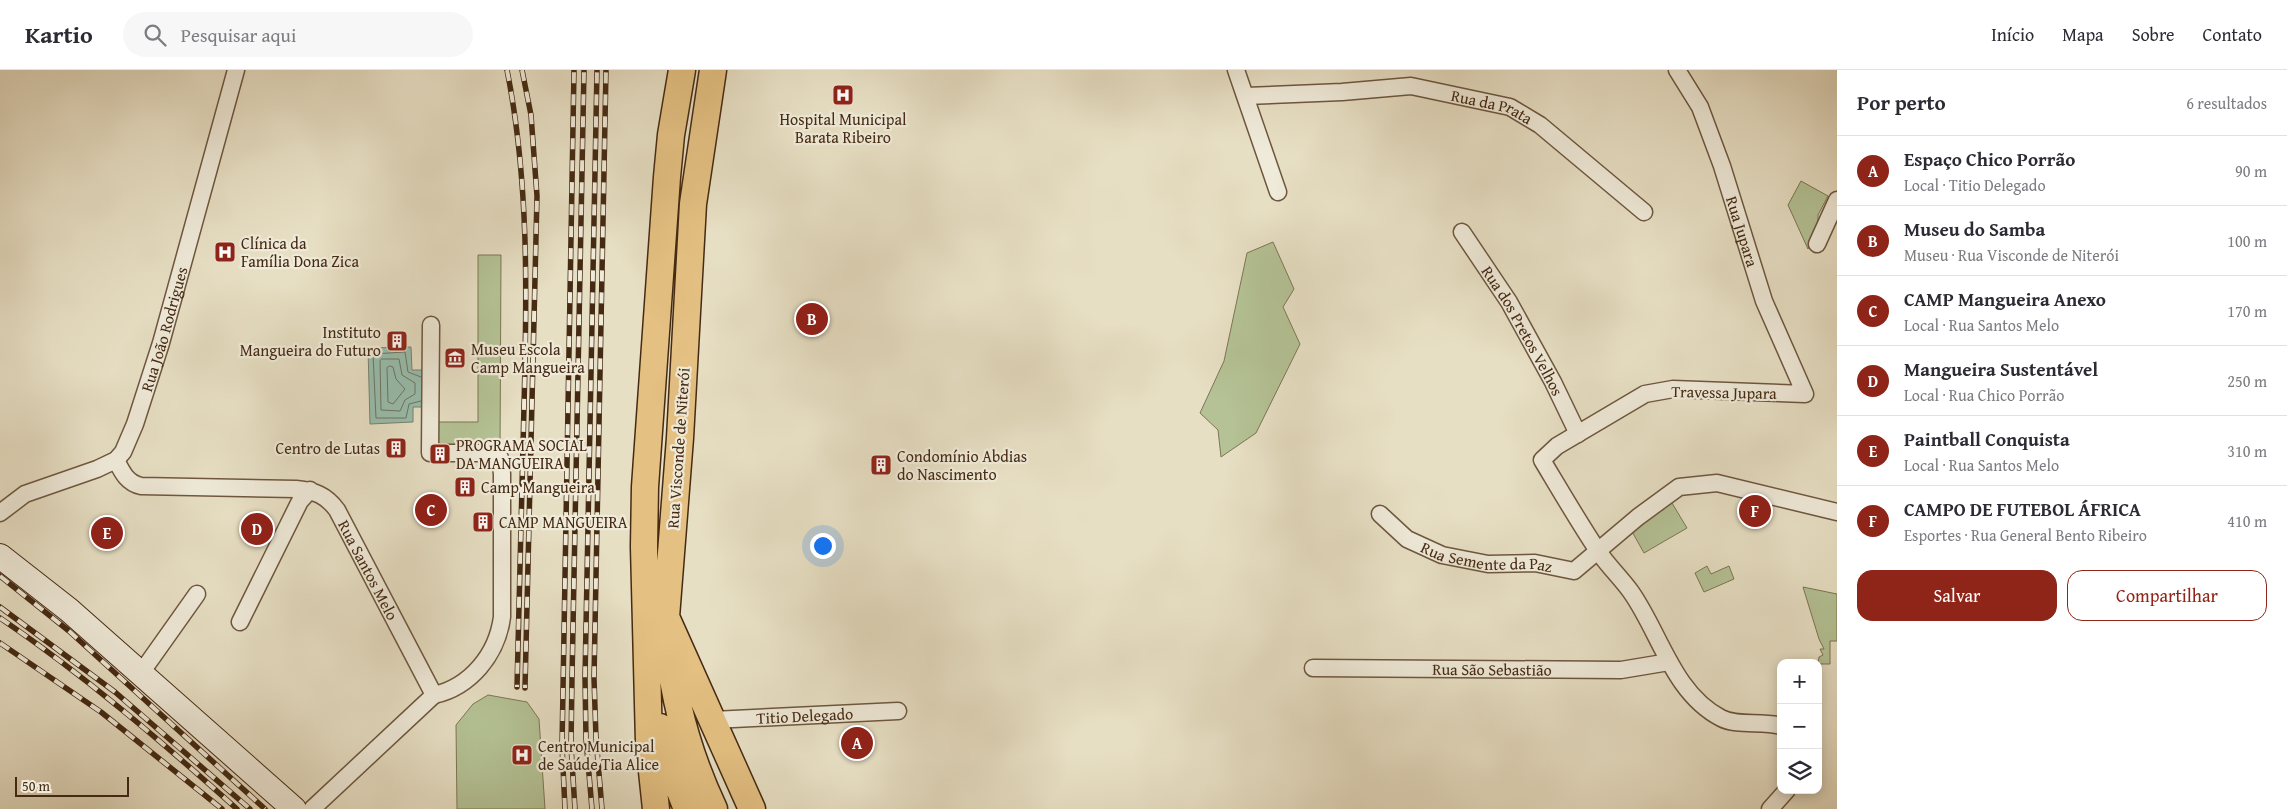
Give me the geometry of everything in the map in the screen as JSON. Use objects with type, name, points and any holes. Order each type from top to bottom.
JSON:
[{"type":"main road","name":"Rua Visconde de Niterói","points":[[656,809],[649,743],[644,547],[645,488],[666,177],[682,70]]},
{"type":"main road","name":"Rua Visconde de Niterói","points":[[712,70],[696,184],[680,438],[666,617],[752,809]]},
{"type":"main road","points":[[671,135],[703,138]]},
{"type":"main road","points":[[666,177],[696,184]]},
{"type":"main road","points":[[0,556],[69,610],[294,809]]},
{"type":"main road","points":[[666,617],[670,663],[704,806]]},
{"type":"main road","points":[[647,678],[667,758],[704,806]]},
{"type":"street","name":"Rua João Rodrigues","points":[[116,460],[122,452],[135,424],[161,343],[236,70]]},
{"type":"street","points":[[1236,70],[1278,192]]},
{"type":"street","name":"Rua Jupara","points":[[1677,70],[1700,107],[1722,166],[1764,302],[1805,394]]},
{"type":"street","name":"Rua da Prata","points":[[1246,96],[1342,92],[1412,78],[1510,107],[1540,124],[1644,212]]},
{"type":"street","points":[[1817,244],[1837,200]]},
{"type":"street","name":"Rua dos Pretos Velhos","points":[[1462,232],[1509,302],[1553,382],[1578,434]]},
{"type":"street","points":[[312,809],[434,695],[450,691],[462,685],[492,652],[499,636],[502,618],[502,474],[500,458],[490,453],[430,453],[431,325]]},
{"type":"street","name":"Travessa Jupara","points":[[1599,552],[1542,460],[1558,446],[1645,394],[1673,389],[1805,394]]},
{"type":"street","name":"Rua Santos Melo","points":[[116,460],[124,477],[132,483],[141,486],[310,490],[329,499],[337,510],[434,695]]},
{"type":"street","points":[[0,513],[25,494],[116,460]]},
{"type":"street","name":"Rua Semente da Paz","points":[[1380,514],[1407,539],[1442,555],[1488,564],[1535,563],[1574,571],[1599,552],[1638,517],[1679,488],[1717,483],[1837,512]]},
{"type":"street","points":[[240,622],[300,501],[310,490]]},
{"type":"street","points":[[1599,552],[1632,593],[1669,662],[1688,690],[1704,706],[1722,719],[1744,723],[1777,725]]},
{"type":"street","points":[[141,673],[196,594]]},
{"type":"street","name":"Rua São Sebastião","points":[[1313,668],[1621,670],[1669,662]]},
{"type":"street","name":"Titio Delegado","points":[[713,720],[898,711]]},
{"type":"street","points":[[1770,809],[1783,794]]},
{"type":"shaded area","points":[[1801,181],[1828,196],[1818,215],[1818,229],[1808,249],[1788,205]]},
{"type":"shaded area","points":[[1273,242],[1294,289],[1283,307],[1300,344],[1256,433],[1221,457],[1218,430],[1200,413],[1224,361],[1247,253]]},
{"type":"shaded area","points":[[478,255],[501,255],[500,452],[436,452],[436,422],[478,422]]},
{"type":"shaded area","points":[[1672,503],[1687,528],[1644,553],[1630,528]]},
{"type":"shaded area","points":[[1768,504],[1769,518],[1743,519],[1742,505]]},
{"type":"shaded area","points":[[1707,566],[1711,574],[1729,566],[1734,579],[1704,592],[1695,573]]},
{"type":"shaded area","points":[[1803,587],[1837,594],[1837,641],[1830,641],[1830,664],[1822,664],[1822,659],[1819,659],[1823,655],[1820,649],[1824,649],[1819,639]]},
{"type":"shaded area","points":[[488,695],[527,702],[539,719],[545,809],[457,809],[456,725],[473,704]]},
{"type":"water","points":[[411,347],[412,370],[426,370],[427,407],[413,407],[413,422],[370,424],[368,348]]},
{"type":"railway","points":[[507,70],[514,111],[523,195],[526,279],[517,687]]},
{"type":"railway","points":[[522,70],[531,115],[537,196],[525,688]]},
{"type":"railway","points":[[565,809],[562,746],[574,70]]},
{"type":"railway","points":[[575,809],[571,746],[584,70]]},
{"type":"railway","points":[[592,809],[586,739],[585,678],[597,70]]},
{"type":"railway","points":[[602,809],[596,738],[594,678],[606,70]]},
{"type":"railway","points":[[0,576],[69,631],[265,809]]},
{"type":"railway","points":[[0,607],[115,692],[250,809]]},
{"type":"railway","points":[[0,618],[62,662],[122,709],[237,809]]},
{"type":"railway","points":[[0,643],[101,712],[222,809]]},
{"type":"place","name":"Hospital Municipal Barata Ribeiro","points":[[843,95]]},
{"type":"place","name":"Clínica da Família Dona Zica","points":[[225,252]]},
{"type":"place","name":"Museu do Samba","points":[[812,319]]},
{"type":"place","name":"Instituto Mangueira do Futuro","points":[[397,341]]},
{"type":"place","name":"Museu Escola Camp Mangueira","points":[[455,358]]},
{"type":"place","name":"Centro de Lutas","points":[[396,448]]},
{"type":"place","name":"PROGRAMA SOCIAL DA MANGUEIRA","points":[[440,454]]},
{"type":"place","name":"Condomínio Abdias do Nascimento","points":[[881,465]]},
{"type":"place","name":"Camp Mangueira","points":[[465,487]]},
{"type":"place","name":"CAMP Mangueira Anexo","points":[[431,510]]},
{"type":"place","name":"CAMPO DE FUTEBOL ÁFRICA","points":[[1755,511]]},
{"type":"place","name":"CAMP MANGUEIRA","points":[[483,522]]},
{"type":"place","name":"Mangueira Sustentável","points":[[257,529]]},
{"type":"place","name":"Paintball Conquista","points":[[107,533]]},
{"type":"place","name":"Espaço Chico Porrão","points":[[857,743]]},
{"type":"place","name":"Centro Municipal de Saúde Tia Alice","points":[[522,755]]}]
